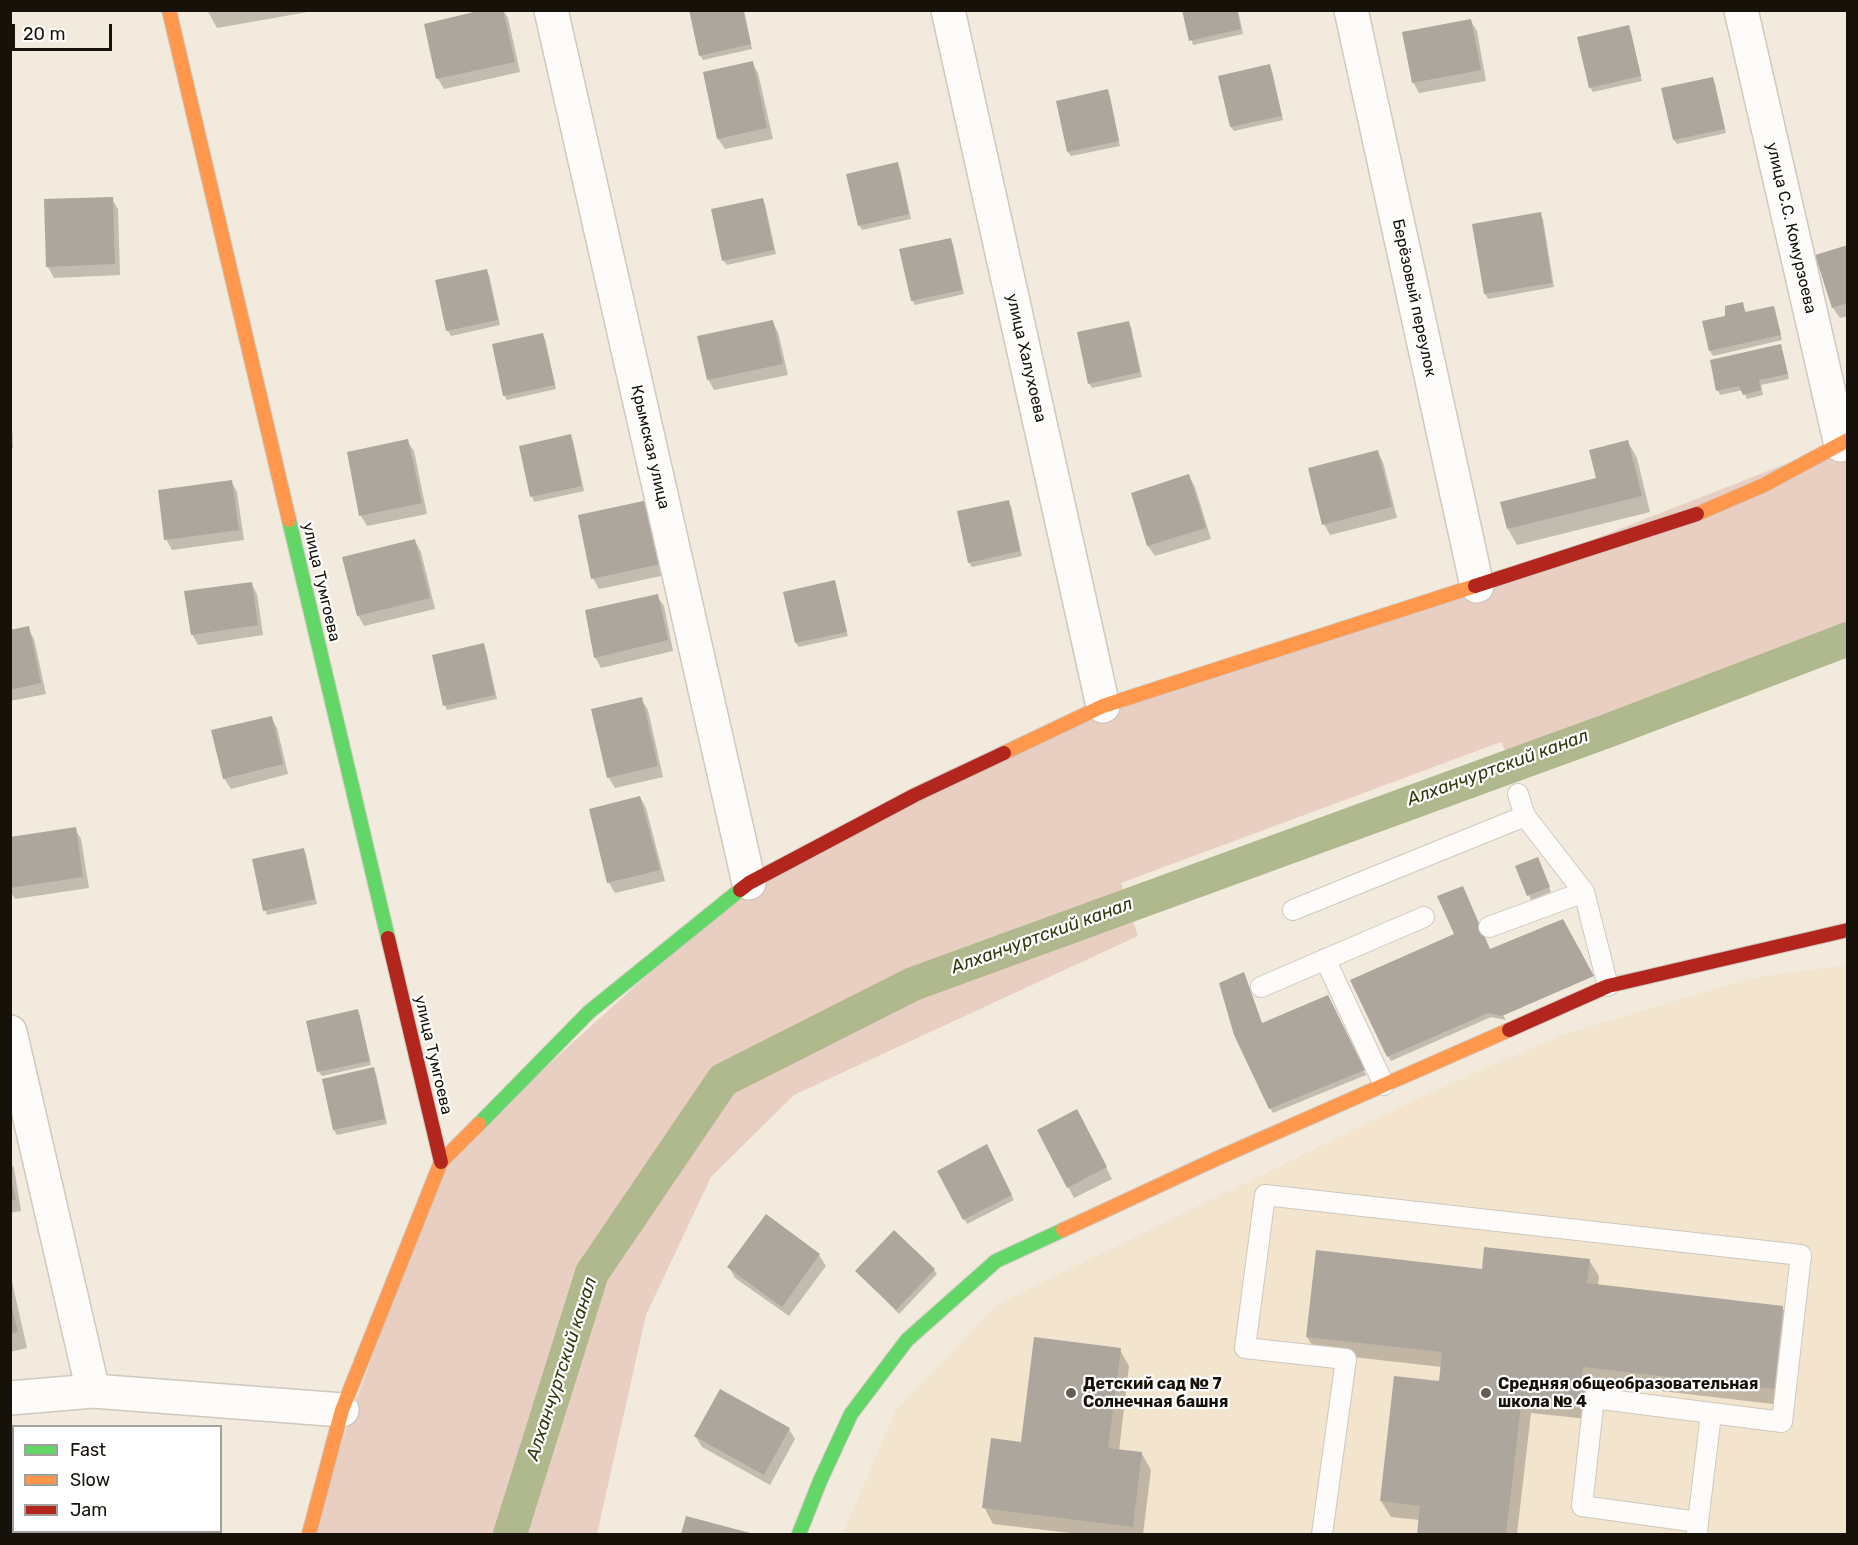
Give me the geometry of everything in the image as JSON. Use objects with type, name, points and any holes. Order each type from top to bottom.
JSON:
[{"type":"street","name":"улица Тумгоева","points":[[169,10],[441,1162]]},
{"type":"street","name":"Крымская улица","points":[[551,10],[749,883]]},
{"type":"street","name":"улица Халухоева","points":[[948,10],[1103,706]]},
{"type":"street","name":"Берёзовый переулок","points":[[1351,10],[1477,586]]},
{"type":"street","name":"улица С.С. Комурзоева","points":[[1741,10],[1844,443]]},
{"type":"street","points":[[309,1534],[342,1410],[441,1162],[589,1012],[749,883],[915,795],[1103,706],[1703,512],[1764,485],[1844,443]]},
{"type":"street","points":[[799,1534],[820,1481],[851,1414],[907,1340],[996,1261],[1218,1158],[1608,986],[1848,930]]},
{"type":"street","points":[[10,1032],[93,1391]]},
{"type":"street","points":[[10,1398],[93,1391],[342,1410]]},
{"type":"lane","points":[[1518,795],[1525,816],[1584,892],[1608,986]]},
{"type":"lane","points":[[1293,910],[1525,816]]},
{"type":"lane","points":[[1489,927],[1584,892]]},
{"type":"lane","points":[[1261,987],[1424,917]]},
{"type":"lane","points":[[1325,959],[1384,1085]]},
{"type":"lane","points":[[1322,1534],[1346,1359],[1245,1348],[1265,1195],[1801,1255],[1782,1422],[1594,1398],[1582,1506],[1698,1528],[1711,1414]]},
{"type":"shaded area","points":[[1847,440],[1847,639],[1607,731],[1512,764],[1501,742],[1121,883],[1138,936],[794,1095],[711,1177],[646,1315],[597,1534],[309,1534],[441,1162],[749,883],[1103,706],[1464,590]]},
{"type":"shaded area","points":[[1847,965],[1847,1534],[843,1534],[896,1410],[997,1305],[1414,1100],[1559,1036],[1751,978]]},
{"type":"building","points":[[482,10],[503,10],[515,62],[436,79],[424,24]]},
{"type":"building","points":[[689,10],[743,10],[751,44],[699,56]]},
{"type":"building","points":[[1182,10],[1237,10],[1241,29],[1189,41]]},
{"type":"building","points":[[1471,19],[1481,70],[1412,83],[1402,32]]},
{"type":"building","points":[[1629,25],[1641,76],[1589,88],[1577,37]]},
{"type":"building","points":[[753,61],[767,128],[717,139],[703,72]]},
{"type":"building","points":[[1270,64],[1282,116],[1230,127],[1218,76]]},
{"type":"building","points":[[1713,77],[1725,129],[1673,140],[1661,88]]},
{"type":"building","points":[[1108,89],[1119,141],[1067,152],[1056,101]]},
{"type":"building","points":[[898,162],[909,214],[858,226],[846,174]]},
{"type":"building","points":[[113,197],[115,264],[46,267],[44,199]]},
{"type":"building","points":[[763,198],[774,250],[722,261],[711,209]]},
{"type":"building","points":[[1541,212],[1552,283],[1484,294],[1472,224]]},
{"type":"building","points":[[951,238],[962,290],[911,301],[899,249]]},
{"type":"building","points":[[1848,245],[1848,303],[1832,308],[1815,255]]},
{"type":"building","points":[[487,269],[498,320],[446,331],[435,280]]},
{"type":"building","points":[[1743,302],[1745,312],[1774,306],[1781,335],[1709,351],[1702,321],[1725,316],[1725,306]]},
{"type":"building","points":[[773,320],[783,364],[707,380],[697,336]]},
{"type":"building","points":[[1129,321],[1140,372],[1088,384],[1077,332]]},
{"type":"building","points":[[543,333],[555,385],[503,396],[492,344]]},
{"type":"building","points":[[1781,344],[1788,374],[1759,380],[1761,390],[1743,395],[1739,386],[1716,391],[1710,360]]},
{"type":"building","points":[[571,434],[582,486],[530,497],[519,446]]},
{"type":"building","points":[[408,439],[422,503],[359,516],[347,452]]},
{"type":"building","points":[[1628,440],[1642,496],[1507,529],[1500,502],[1596,478],[1589,450]]},
{"type":"building","points":[[1378,450],[1392,507],[1322,525],[1308,468]]},
{"type":"building","points":[[1189,474],[1206,528],[1147,546],[1131,493]]},
{"type":"building","points":[[232,480],[239,530],[164,540],[158,490]]},
{"type":"building","points":[[648,500],[661,564],[591,579],[578,515]]},
{"type":"building","points":[[1009,500],[1020,551],[968,563],[957,511]]},
{"type":"building","points":[[415,539],[430,598],[357,616],[342,557]]},
{"type":"building","points":[[835,580],[847,632],[795,643],[783,592]]},
{"type":"building","points":[[252,582],[258,625],[191,635],[184,591]]},
{"type":"building","points":[[658,594],[668,640],[594,658],[585,610]]},
{"type":"building","points":[[29,626],[41,683],[10,690],[10,630]]},
{"type":"building","points":[[484,643],[495,695],[443,706],[432,655]]},
{"type":"building","points":[[642,697],[658,766],[607,778],[591,709]]},
{"type":"building","points":[[272,716],[283,764],[223,779],[211,730]]},
{"type":"building","points":[[640,796],[660,870],[607,883],[589,809]]},
{"type":"building","points":[[76,827],[83,877],[10,888],[10,837]]},
{"type":"building","points":[[304,848],[315,899],[263,911],[252,859]]},
{"type":"building","points":[[1538,857],[1550,887],[1527,896],[1515,866]]},
{"type":"building","points":[[1463,886],[1490,949],[1563,919],[1594,976],[1502,1016],[1488,1013],[1387,1057],[1350,980],[1454,934],[1437,896]]},
{"type":"building","points":[[1244,972],[1262,1023],[1328,995],[1365,1070],[1269,1109],[1234,1035],[1219,983]]},
{"type":"building","points":[[358,1009],[370,1061],[317,1072],[306,1021]]},
{"type":"building","points":[[374,1067],[385,1119],[333,1130],[322,1079]]},
{"type":"building","points":[[1077,1109],[1107,1167],[1067,1188],[1037,1130]]},
{"type":"building","points":[[987,1144],[1012,1195],[963,1220],[937,1171]]},
{"type":"building","points":[[10,1174],[16,1200],[10,1201]]},
{"type":"building","points":[[766,1214],[820,1254],[782,1307],[727,1267]]},
{"type":"building","points":[[894,1230],[935,1269],[896,1310],[855,1271]]},
{"type":"building","name":"Средняя общеобразовательная школа № 4","points":[[1484,1247],[1590,1259],[1587,1283],[1783,1306],[1774,1389],[1583,1367],[1579,1404],[1522,1397],[1506,1534],[1417,1534],[1420,1506],[1380,1501],[1394,1376],[1439,1381],[1442,1352],[1306,1337],[1316,1250],[1482,1269]]},
{"type":"building","points":[[10,1300],[18,1332],[10,1334]]},
{"type":"building","name":"Детский сад № 7 Солнечная башня","points":[[1034,1337],[1121,1348],[1108,1448],[1142,1452],[1133,1527],[982,1508],[991,1438],[1021,1442]]},
{"type":"building","points":[[720,1389],[790,1428],[764,1475],[694,1436]]},
{"type":"building","points":[[10,1454],[12,1454],[12,1512],[10,1512]]},
{"type":"building","points":[[686,1516],[754,1534],[681,1534]]},
{"type":"waterway","name":"Алханчуртский канал","points":[[510,1534],[592,1273],[723,1080],[913,984],[1607,731],[1848,639]]},
{"type":"traffic: fast","points":[[289,520],[388,938]]},
{"type":"traffic: fast","points":[[479,1124],[589,1012],[740,890]]},
{"type":"traffic: fast","points":[[799,1534],[820,1481],[851,1414],[907,1340],[996,1261],[1063,1230]]},
{"type":"traffic: slow","points":[[169,10],[289,520]]},
{"type":"traffic: slow","points":[[1697,514],[1764,485],[1848,440]]},
{"type":"traffic: slow","points":[[1004,753],[1103,706],[1475,586]]},
{"type":"traffic: slow","points":[[1063,1230],[1218,1158],[1509,1030]]},
{"type":"traffic: slow","points":[[309,1534],[342,1410],[441,1162],[479,1124]]},
{"type":"traffic: jam","points":[[1475,586],[1697,514]]},
{"type":"traffic: jam","points":[[740,890],[749,883],[915,795],[1004,753]]},
{"type":"traffic: jam","points":[[1509,1030],[1608,986],[1848,930]]},
{"type":"traffic: jam","points":[[388,938],[441,1162]]},
{"type":"place","name":"Детский сад № 7 Солнечная башня","points":[[1071,1393]]},
{"type":"place","name":"Средняя общеобразовательная школа № 4","points":[[1486,1393]]}]
